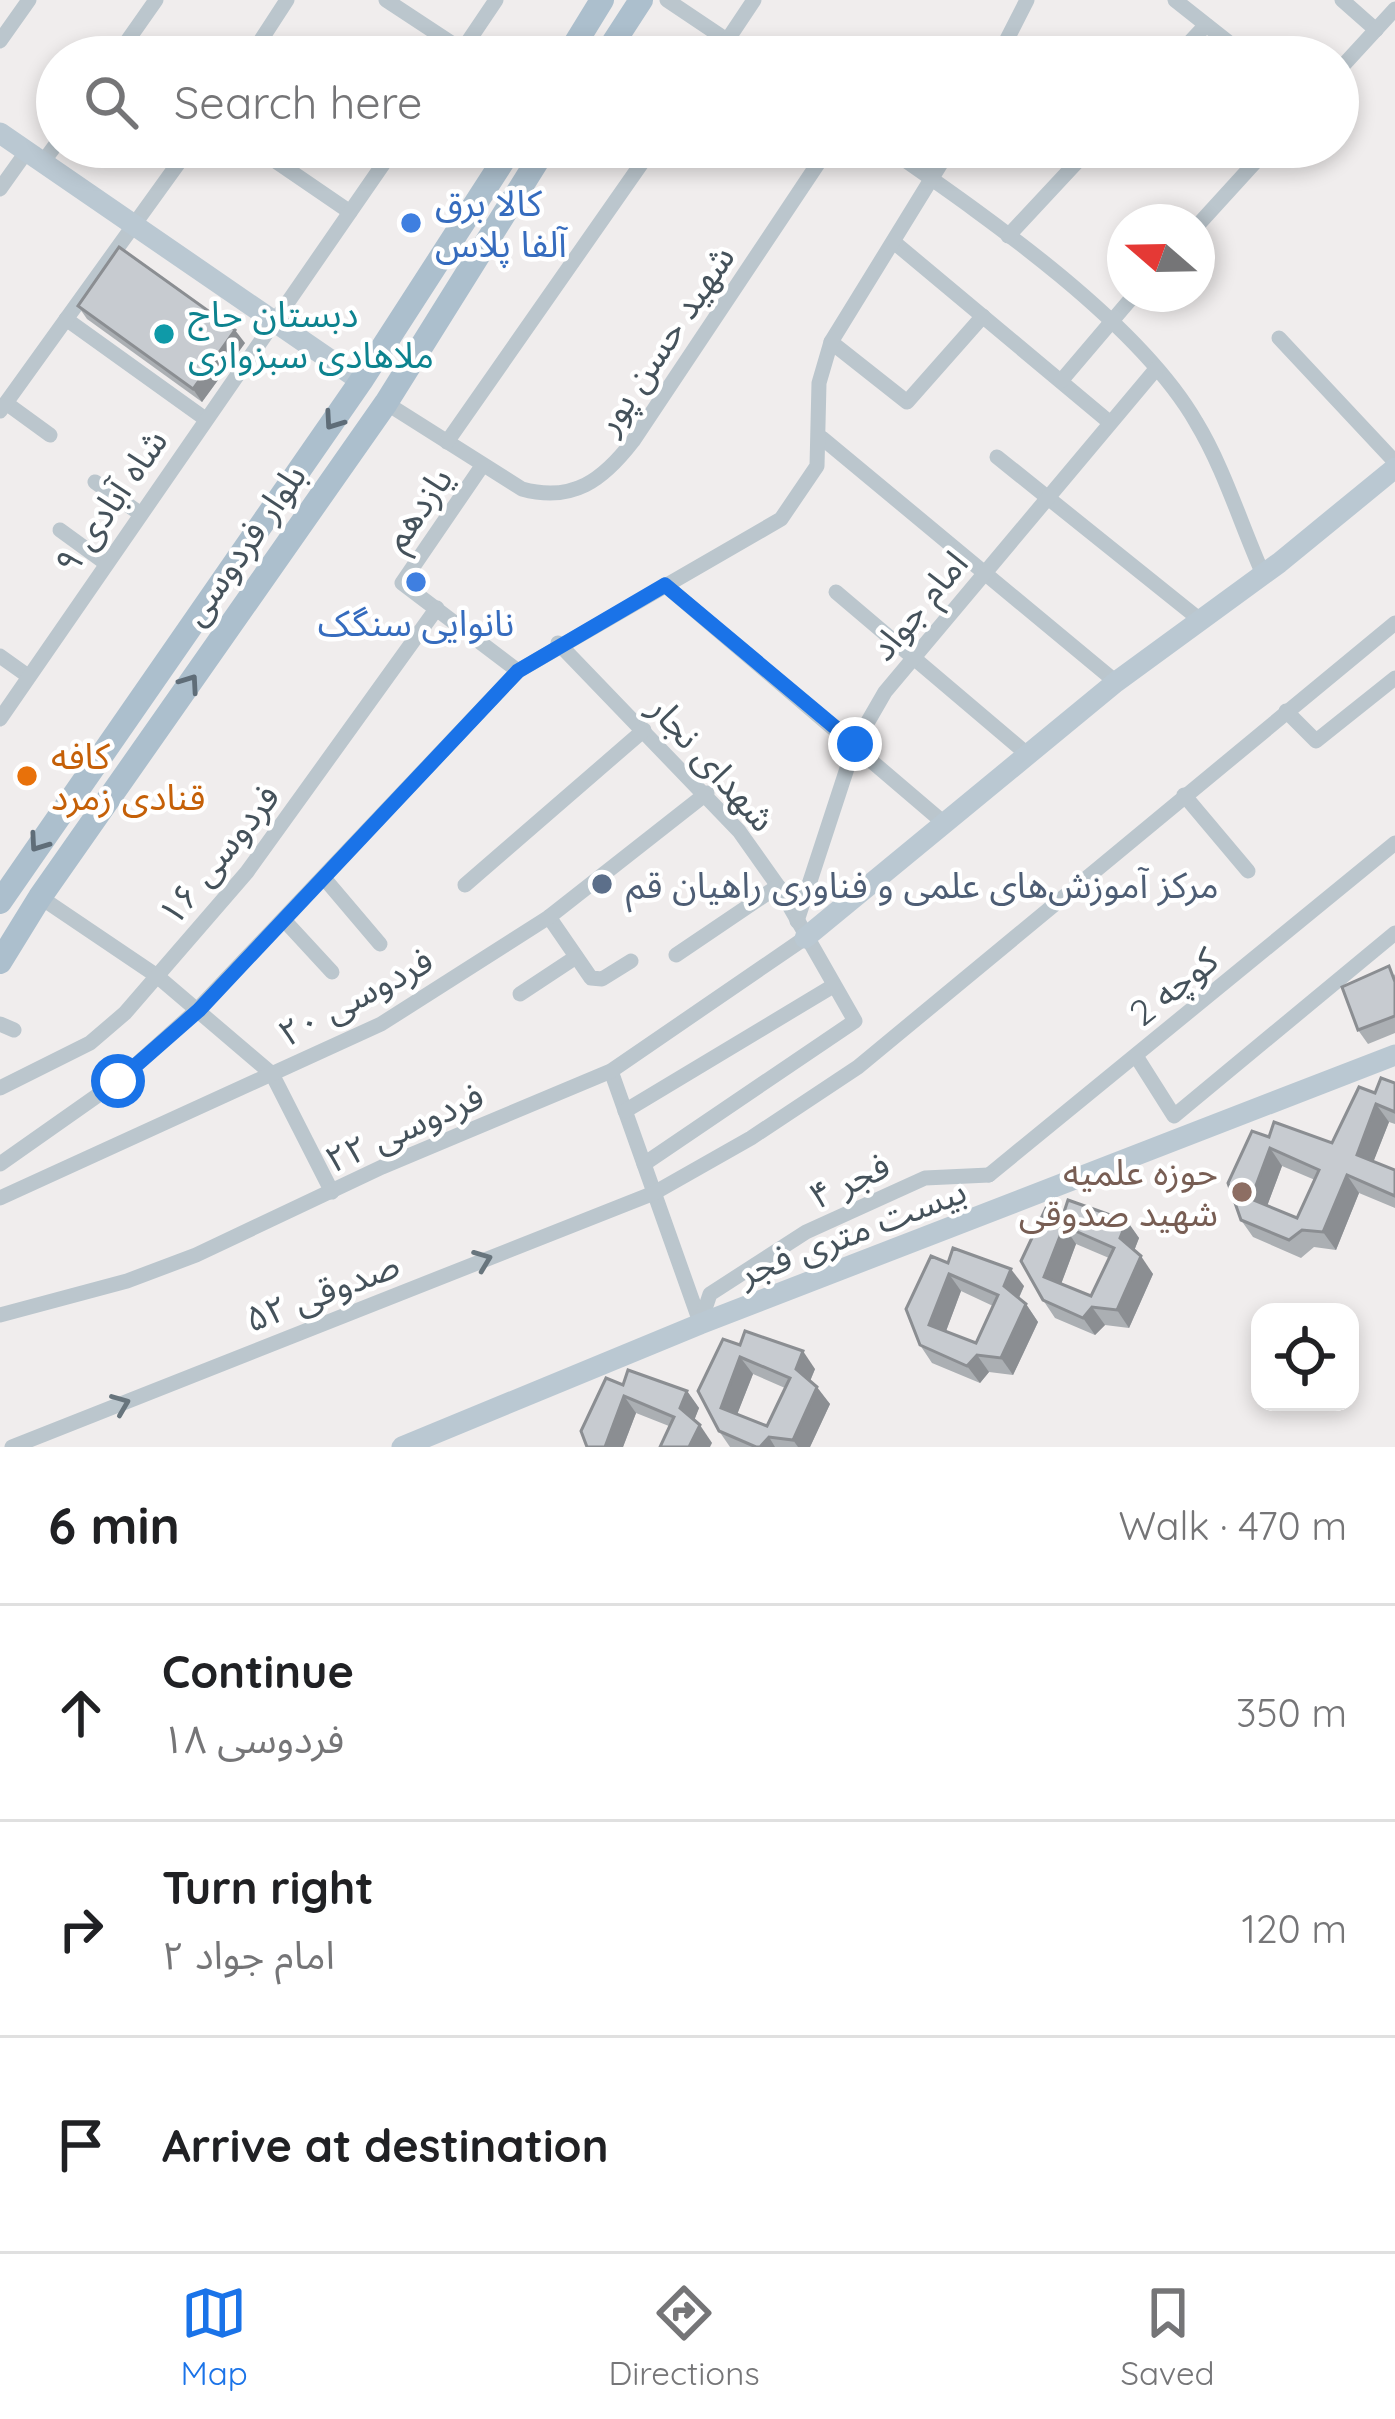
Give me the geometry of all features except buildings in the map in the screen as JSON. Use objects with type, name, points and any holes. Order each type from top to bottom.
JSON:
[{"type":"main road","points":[[580,36],[602,0]]},
{"type":"main road","points":[[617,36],[640,0]]},
{"type":"main road","name":"بلوار فردوسی","points":[[0,902],[362,381],[499,168]]},
{"type":"main road","name":"بلوار فردوسی","points":[[33,906],[386,403],[533,168]]},
{"type":"main road","points":[[0,962],[33,906]]},
{"type":"street","points":[[0,41],[29,0]]},
{"type":"street","points":[[131,36],[156,0]]},
{"type":"street","points":[[264,36],[287,0]]},
{"type":"street","points":[[386,0],[435,36]]},
{"type":"street","points":[[472,36],[496,0]]},
{"type":"street","points":[[668,0],[721,36]]},
{"type":"street","points":[[730,36],[754,0]]},
{"type":"street","points":[[1009,36],[1027,0]]},
{"type":"street","points":[[1175,0],[1220,36]]},
{"type":"street","points":[[1342,0],[1376,30]]},
{"type":"street","points":[[1359,48],[1395,9]]},
{"type":"street","points":[[1196,36],[1206,25]]},
{"type":"street","points":[[0,133],[35,157],[0,189]]},
{"type":"street","points":[[51,168],[362,381]]},
{"type":"street","points":[[50,435],[3,407],[176,168]]},
{"type":"street","points":[[286,168],[350,212]]},
{"type":"street","name":"شاه آبادی ۹","points":[[0,719],[138,512],[380,168]]},
{"type":"street","points":[[447,442],[638,168]]},
{"type":"street","name":"شهید حسن پور","points":[[386,403],[482,466],[544,495],[582,490],[599,479],[633,441],[815,168]]},
{"type":"street","points":[[916,168],[1008,236],[1156,370],[1196,422],[1263,574]]},
{"type":"street","points":[[0,1164],[118,1081],[199,1010],[518,671],[558,643],[782,519],[810,483],[821,438],[819,383],[831,342],[940,168]]},
{"type":"street","points":[[1008,236],[1071,168]]},
{"type":"street","points":[[1215,206],[1250,168]]},
{"type":"street","points":[[896,243],[1108,421]]},
{"type":"street","points":[[1061,381],[1118,312]]},
{"type":"street","points":[[831,342],[907,402],[982,316]]},
{"type":"street","points":[[66,319],[204,418]]},
{"type":"street","points":[[801,929],[1393,472],[1279,338]]},
{"type":"street","name":"امام جواد","points":[[801,929],[855,744],[885,692],[1108,421],[1156,370]]},
{"type":"street","points":[[821,438],[1116,682]]},
{"type":"street","points":[[997,458],[1199,620]]},
{"type":"street","name":"یازدهم","points":[[482,466],[402,583],[518,671]]},
{"type":"street","points":[[95,482],[138,512]]},
{"type":"street","points":[[60,530],[104,562]]},
{"type":"street","points":[[665,585],[944,823]]},
{"type":"street","points":[[836,592],[1027,754]]},
{"type":"street","name":"فردوسی ۱۶","points":[[0,1088],[90,1042],[157,976],[289,817],[437,608]]},
{"type":"street","name":"صدوقی ۵۲","points":[[12,1447],[654,1193],[751,1138],[858,1067],[1395,623]]},
{"type":"street","name":"شهدای نجار","points":[[558,643],[707,793],[778,886],[833,986]]},
{"type":"street","points":[[0,656],[28,676]]},
{"type":"street","points":[[1286,711],[1316,741],[1395,678]]},
{"type":"street","points":[[464,885],[644,730]]},
{"type":"street","name":"فردوسی ۲۰","points":[[0,1198],[381,1024],[549,917],[707,793]]},
{"type":"street","points":[[1184,795],[1248,871]]},
{"type":"street","name":"کوچه 2","points":[[989,1175],[1395,843]]},
{"type":"street","points":[[324,878],[380,944]]},
{"type":"street","points":[[676,955],[778,886]]},
{"type":"street","points":[[33,906],[157,976],[272,1074],[332,1192]]},
{"type":"street","name":"بلوار فردوسی","points":[[0,981],[33,906]]},
{"type":"street","points":[[549,917],[597,980],[631,961]]},
{"type":"street","points":[[284,920],[332,972]]},
{"type":"street","name":"فردوسی ۲۲","points":[[0,1315],[127,1282],[611,1071],[801,929]]},
{"type":"street","points":[[1136,1056],[1174,1116],[1395,933]]},
{"type":"street","points":[[520,994],[576,957]]},
{"type":"street","points":[[625,1111],[833,986],[855,1021],[644,1164]]},
{"type":"street","name":"بیست متری فجر","points":[[402,1447],[700,1324],[1395,1055]]},
{"type":"street","points":[[611,1071],[700,1324]]},
{"type":"street","points":[[989,1175],[1002,1210]]},
{"type":"street","name":"فجر ۴","points":[[700,1324],[710,1294],[806,1232],[925,1178],[989,1175]]},
{"type":"place","name":"کالا برق آلفا پلاس","points":[[411,223]]},
{"type":"place","name":"دبستان حاج ملاهادی سبزواری","points":[[164,334]]},
{"type":"place","name":"نانوایی سنگک","points":[[416,582]]},
{"type":"place","name":"کافه قنادی زمرد","points":[[27,776]]},
{"type":"place","name":"مرکز آموزش‌های علمی و فناوری راهیان قم","points":[[602,884]]},
{"type":"place","name":"حوزه علمیه شهید صدوقی","points":[[1242,1192]]},
{"type":"route","points":[[118,1081],[199,1010],[518,671],[558,643],[665,585],[855,744]]}]
